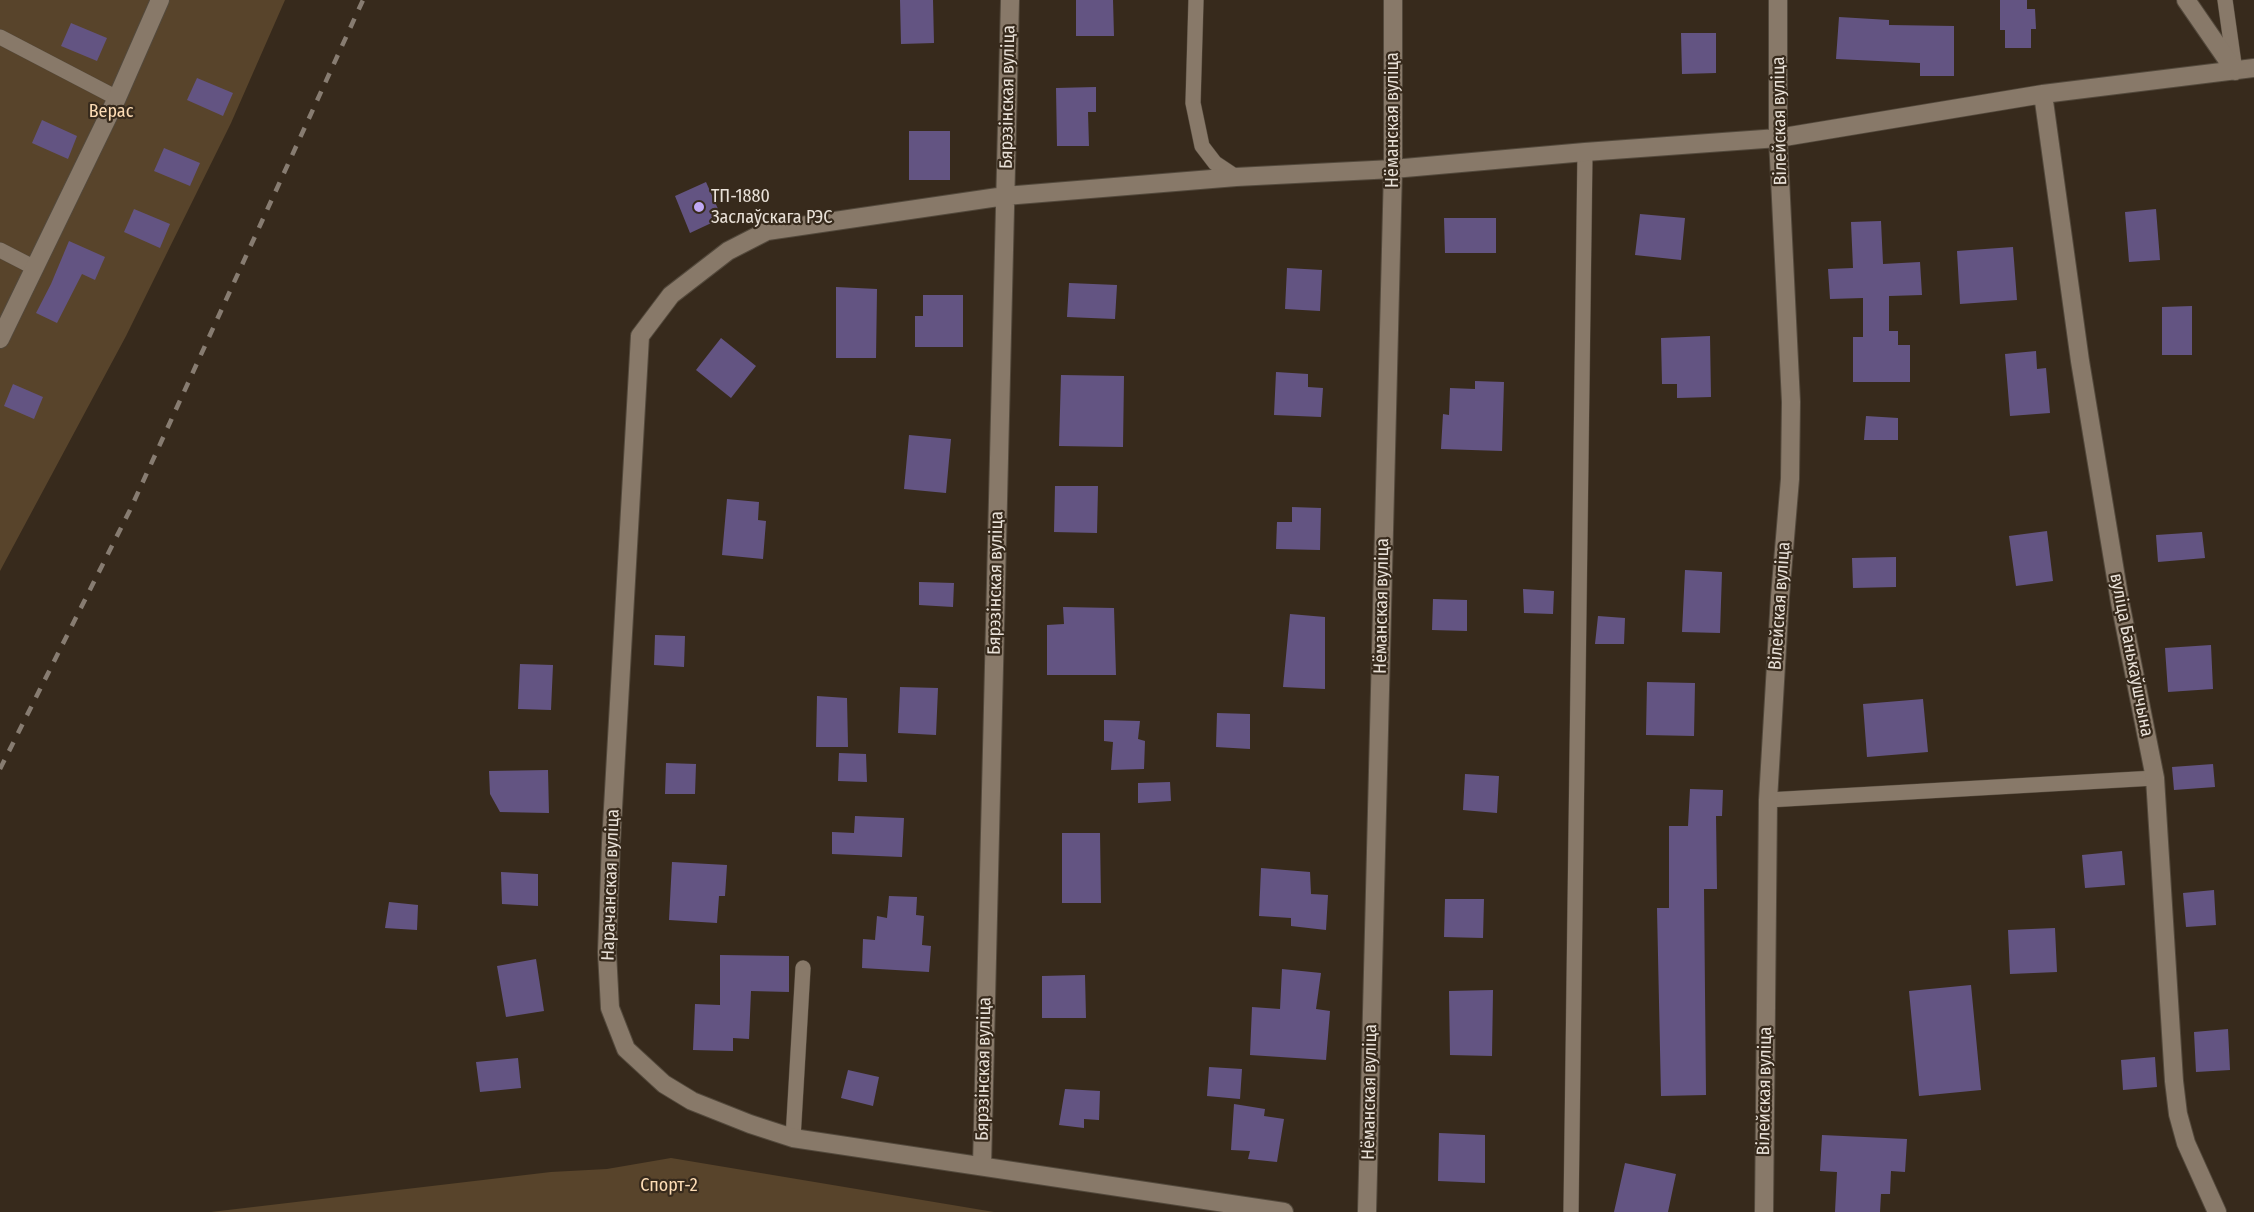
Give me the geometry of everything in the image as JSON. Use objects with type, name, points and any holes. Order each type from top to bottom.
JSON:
[{"type":"street","points":[[0,339],[117,98],[160,0]]},
{"type":"street","name":"Бярэзінская вуліца","points":[[982,1166],[1010,0]]},
{"type":"street","name":"Нёманская вуліца","points":[[1367,1212],[1393,169],[1393,0]]},
{"type":"street","name":"Вілейская вуліца","points":[[1764,1212],[1768,800],[1780,597],[1790,479],[1791,402],[1778,138],[1778,0]]},
{"type":"street","points":[[2186,0],[2235,70]]},
{"type":"street","points":[[1005,196],[1236,177],[1393,169],[1778,138],[2043,94],[2254,68]]},
{"type":"street","name":"вуліца Банькаўшчына","points":[[2043,94],[2082,373],[2120,602],[2155,778],[2178,1114],[2186,1143],[2217,1212]]},
{"type":"street","name":"Нарачанская вуліца","points":[[1005,196],[767,231],[728,251],[670,295],[640,336],[609,881],[607,952],[610,1008],[626,1049],[664,1084],[692,1101],[793,1138],[1284,1212]]},
{"type":"lane","points":[[1196,0],[1193,103],[1202,146],[1215,163],[1236,177]]},
{"type":"lane","points":[[2225,0],[2235,70]]},
{"type":"lane","points":[[0,37],[117,98]]},
{"type":"lane","points":[[1571,1212],[1585,152]]},
{"type":"lane","points":[[0,250],[35,268]]},
{"type":"lane","points":[[1768,800],[2155,778]]},
{"type":"lane","points":[[793,1138],[803,968]]},
{"type":"green space","name":"Верас","points":[[0,0],[285,0],[231,123],[126,336],[0,571]]},
{"type":"green space","name":"Спорт-2","points":[[671,1158],[994,1212],[211,1212],[551,1172],[607,1169]]},
{"type":"building","points":[[900,0],[933,0],[934,43],[901,44]]},
{"type":"building","points":[[1076,0],[1113,0],[1114,36],[1076,36]]},
{"type":"building","points":[[2000,0],[2027,0],[2027,9],[2035,9],[2036,29],[2031,29],[2031,48],[2005,48],[2005,30],[2000,30]]},
{"type":"building","points":[[1839,17],[1889,20],[1889,25],[1954,26],[1954,76],[1920,76],[1920,63],[1836,59]]},
{"type":"building","points":[[71,23],[107,38],[97,61],[61,46]]},
{"type":"building","points":[[1681,33],[1716,33],[1716,73],[1682,74]]},
{"type":"building","points":[[197,78],[233,93],[223,116],[187,100]]},
{"type":"building","points":[[1096,87],[1096,112],[1088,112],[1089,146],[1057,146],[1056,88]]},
{"type":"building","points":[[42,120],[77,136],[68,159],[32,143]]},
{"type":"building","points":[[909,131],[950,131],[950,180],[909,180]]},
{"type":"building","points":[[164,148],[200,163],[190,186],[154,171]]},
{"type":"building","name":"ТП-1880 Заслаўскага РЭС","points":[[706,182],[722,218],[690,233],[675,196]]},
{"type":"building","points":[[134,209],[170,224],[160,248],[124,232]]},
{"type":"building","points":[[2156,209],[2160,260],[2129,262],[2125,212]]},
{"type":"building","points":[[1640,214],[1685,218],[1681,260],[1635,255]]},
{"type":"building","points":[[1444,218],[1496,218],[1496,253],[1445,253]]},
{"type":"building","points":[[1881,221],[1883,264],[1920,262],[1922,295],[1889,296],[1889,331],[1898,331],[1898,345],[1910,345],[1910,382],[1853,382],[1853,337],[1863,337],[1863,298],[1830,299],[1828,269],[1853,268],[1851,222]]},
{"type":"building","points":[[69,241],[105,257],[95,280],[82,274],[57,323],[36,313]]},
{"type":"building","points":[[2013,247],[2017,300],[1960,304],[1957,251]]},
{"type":"building","points":[[1287,268],[1322,270],[1320,311],[1285,309]]},
{"type":"building","points":[[1069,283],[1117,285],[1115,319],[1067,317]]},
{"type":"building","points":[[836,287],[877,289],[876,358],[836,358]]},
{"type":"building","points":[[923,295],[963,295],[963,347],[915,347],[915,316],[923,316]]},
{"type":"building","points":[[2192,306],[2192,355],[2162,355],[2162,307]]},
{"type":"building","points":[[1710,336],[1711,397],[1677,398],[1677,384],[1662,384],[1661,338]]},
{"type":"building","points":[[721,338],[756,366],[731,398],[696,370]]},
{"type":"building","points":[[2036,351],[2037,369],[2046,368],[2050,413],[2010,416],[2005,354]]},
{"type":"building","points":[[1276,372],[1308,374],[1308,387],[1323,388],[1321,417],[1274,415]]},
{"type":"building","points":[[1061,375],[1124,376],[1123,447],[1059,446]]},
{"type":"building","points":[[1475,381],[1504,382],[1502,451],[1441,449],[1443,414],[1449,415],[1450,388],[1475,389]]},
{"type":"building","points":[[13,384],[43,397],[34,419],[4,406]]},
{"type":"building","points":[[1866,416],[1898,418],[1898,440],[1864,440]]},
{"type":"building","points":[[909,435],[951,439],[946,493],[904,489]]},
{"type":"building","points":[[1055,486],[1098,486],[1097,533],[1054,532]]},
{"type":"building","points":[[727,499],[759,502],[758,520],[766,521],[763,559],[722,555]]},
{"type":"building","points":[[1292,507],[1321,508],[1320,550],[1276,549],[1277,522],[1292,522]]},
{"type":"building","points":[[2047,531],[2053,581],[2016,586],[2009,536]]},
{"type":"building","points":[[2202,532],[2205,558],[2158,562],[2156,535]]},
{"type":"building","points":[[1896,557],[1896,587],[1853,588],[1852,558]]},
{"type":"building","points":[[1685,570],[1722,572],[1720,633],[1682,632]]},
{"type":"building","points":[[919,582],[954,583],[953,607],[919,605]]},
{"type":"building","points":[[1523,589],[1554,591],[1553,614],[1524,613]]},
{"type":"building","points":[[1433,599],[1467,600],[1467,631],[1432,630]]},
{"type":"building","points":[[1063,607],[1114,608],[1116,675],[1047,675],[1047,625],[1064,624]]},
{"type":"building","points":[[1290,614],[1325,617],[1325,689],[1283,687]]},
{"type":"building","points":[[1598,616],[1625,618],[1624,644],[1595,644]]},
{"type":"building","points":[[655,635],[685,636],[684,667],[654,665]]},
{"type":"building","points":[[2211,645],[2213,689],[2168,692],[2165,648]]},
{"type":"building","points":[[520,664],[553,665],[551,710],[518,709]]},
{"type":"building","points":[[1647,682],[1695,683],[1694,736],[1646,735]]},
{"type":"building","points":[[900,687],[938,688],[936,735],[898,733]]},
{"type":"building","points":[[817,696],[847,698],[848,747],[816,747]]},
{"type":"building","points":[[1923,699],[1928,752],[1867,757],[1863,704]]},
{"type":"building","points":[[1217,713],[1250,714],[1250,749],[1216,747]]},
{"type":"building","points":[[1104,720],[1140,721],[1138,739],[1145,741],[1144,769],[1111,770],[1113,742],[1104,741]]},
{"type":"building","points":[[839,753],[866,754],[867,782],[838,781]]},
{"type":"building","points":[[666,763],[696,764],[695,794],[665,794]]},
{"type":"building","points":[[2213,764],[2215,787],[2174,790],[2172,767]]},
{"type":"building","points":[[548,770],[549,813],[500,812],[490,794],[489,771]]},
{"type":"building","points":[[1465,774],[1499,776],[1497,813],[1463,810]]},
{"type":"building","points":[[1170,782],[1171,801],[1138,803],[1138,783]]},
{"type":"building","points":[[1690,789],[1723,790],[1722,816],[1716,816],[1717,889],[1704,889],[1706,1095],[1661,1096],[1657,908],[1669,908],[1669,826],[1688,826]]},
{"type":"building","points":[[855,816],[904,818],[902,857],[832,854],[832,832],[854,833]]},
{"type":"building","points":[[1062,833],[1100,833],[1101,903],[1062,903]]},
{"type":"building","points":[[2122,851],[2125,885],[2085,888],[2082,855]]},
{"type":"building","points":[[672,862],[727,865],[725,896],[719,896],[717,923],[669,920]]},
{"type":"building","points":[[1261,868],[1310,872],[1311,894],[1328,895],[1326,930],[1291,926],[1291,918],[1259,916]]},
{"type":"building","points":[[501,872],[538,874],[538,906],[502,904]]},
{"type":"building","points":[[2214,890],[2216,925],[2186,927],[2183,893]]},
{"type":"building","points":[[889,896],[917,897],[916,915],[924,916],[922,945],[931,946],[929,972],[862,968],[863,939],[875,940],[877,916],[887,918]]},
{"type":"building","points":[[1445,899],[1484,899],[1483,938],[1444,937]]},
{"type":"building","points":[[389,902],[418,905],[417,930],[385,928]]},
{"type":"building","points":[[2055,928],[2057,972],[2010,974],[2008,930]]},
{"type":"building","points":[[720,955],[789,956],[789,992],[751,991],[749,1039],[733,1038],[733,1051],[693,1050],[695,1004],[720,1005]]},
{"type":"building","points":[[536,959],[544,1011],[506,1017],[497,966]]},
{"type":"building","points":[[1282,969],[1321,973],[1316,1009],[1330,1011],[1326,1060],[1250,1055],[1252,1007],[1280,1009]]},
{"type":"building","points":[[1085,975],[1086,1018],[1042,1018],[1042,976]]},
{"type":"building","points":[[1971,985],[1981,1090],[1919,1096],[1909,991]]},
{"type":"building","points":[[1493,990],[1492,1056],[1450,1055],[1449,991]]},
{"type":"building","points":[[2228,1029],[2230,1070],[2196,1072],[2194,1032]]},
{"type":"building","points":[[2155,1057],[2157,1087],[2123,1090],[2121,1060]]},
{"type":"building","points":[[518,1058],[521,1088],[480,1092],[476,1062]]},
{"type":"building","points":[[1209,1067],[1242,1069],[1240,1099],[1207,1096]]},
{"type":"building","points":[[848,1070],[879,1077],[873,1106],[841,1098]]},
{"type":"building","points":[[1065,1089],[1100,1091],[1099,1120],[1084,1119],[1084,1128],[1059,1125]]},
{"type":"building","points":[[1234,1104],[1265,1109],[1264,1116],[1284,1119],[1277,1162],[1248,1159],[1250,1151],[1231,1150]]},
{"type":"building","points":[[1439,1133],[1485,1135],[1485,1183],[1438,1181]]},
{"type":"building","points":[[1822,1135],[1907,1139],[1905,1172],[1891,1171],[1890,1194],[1881,1194],[1880,1212],[1835,1212],[1837,1172],[1820,1171]]},
{"type":"building","points":[[1625,1163],[1676,1174],[1668,1212],[1614,1212]]},
{"type":"railway","points":[[0,769],[130,510],[363,0]]},
{"type":"place","name":"ТП-1880 Заслаўскага РЭС","points":[[699,207]]}]
